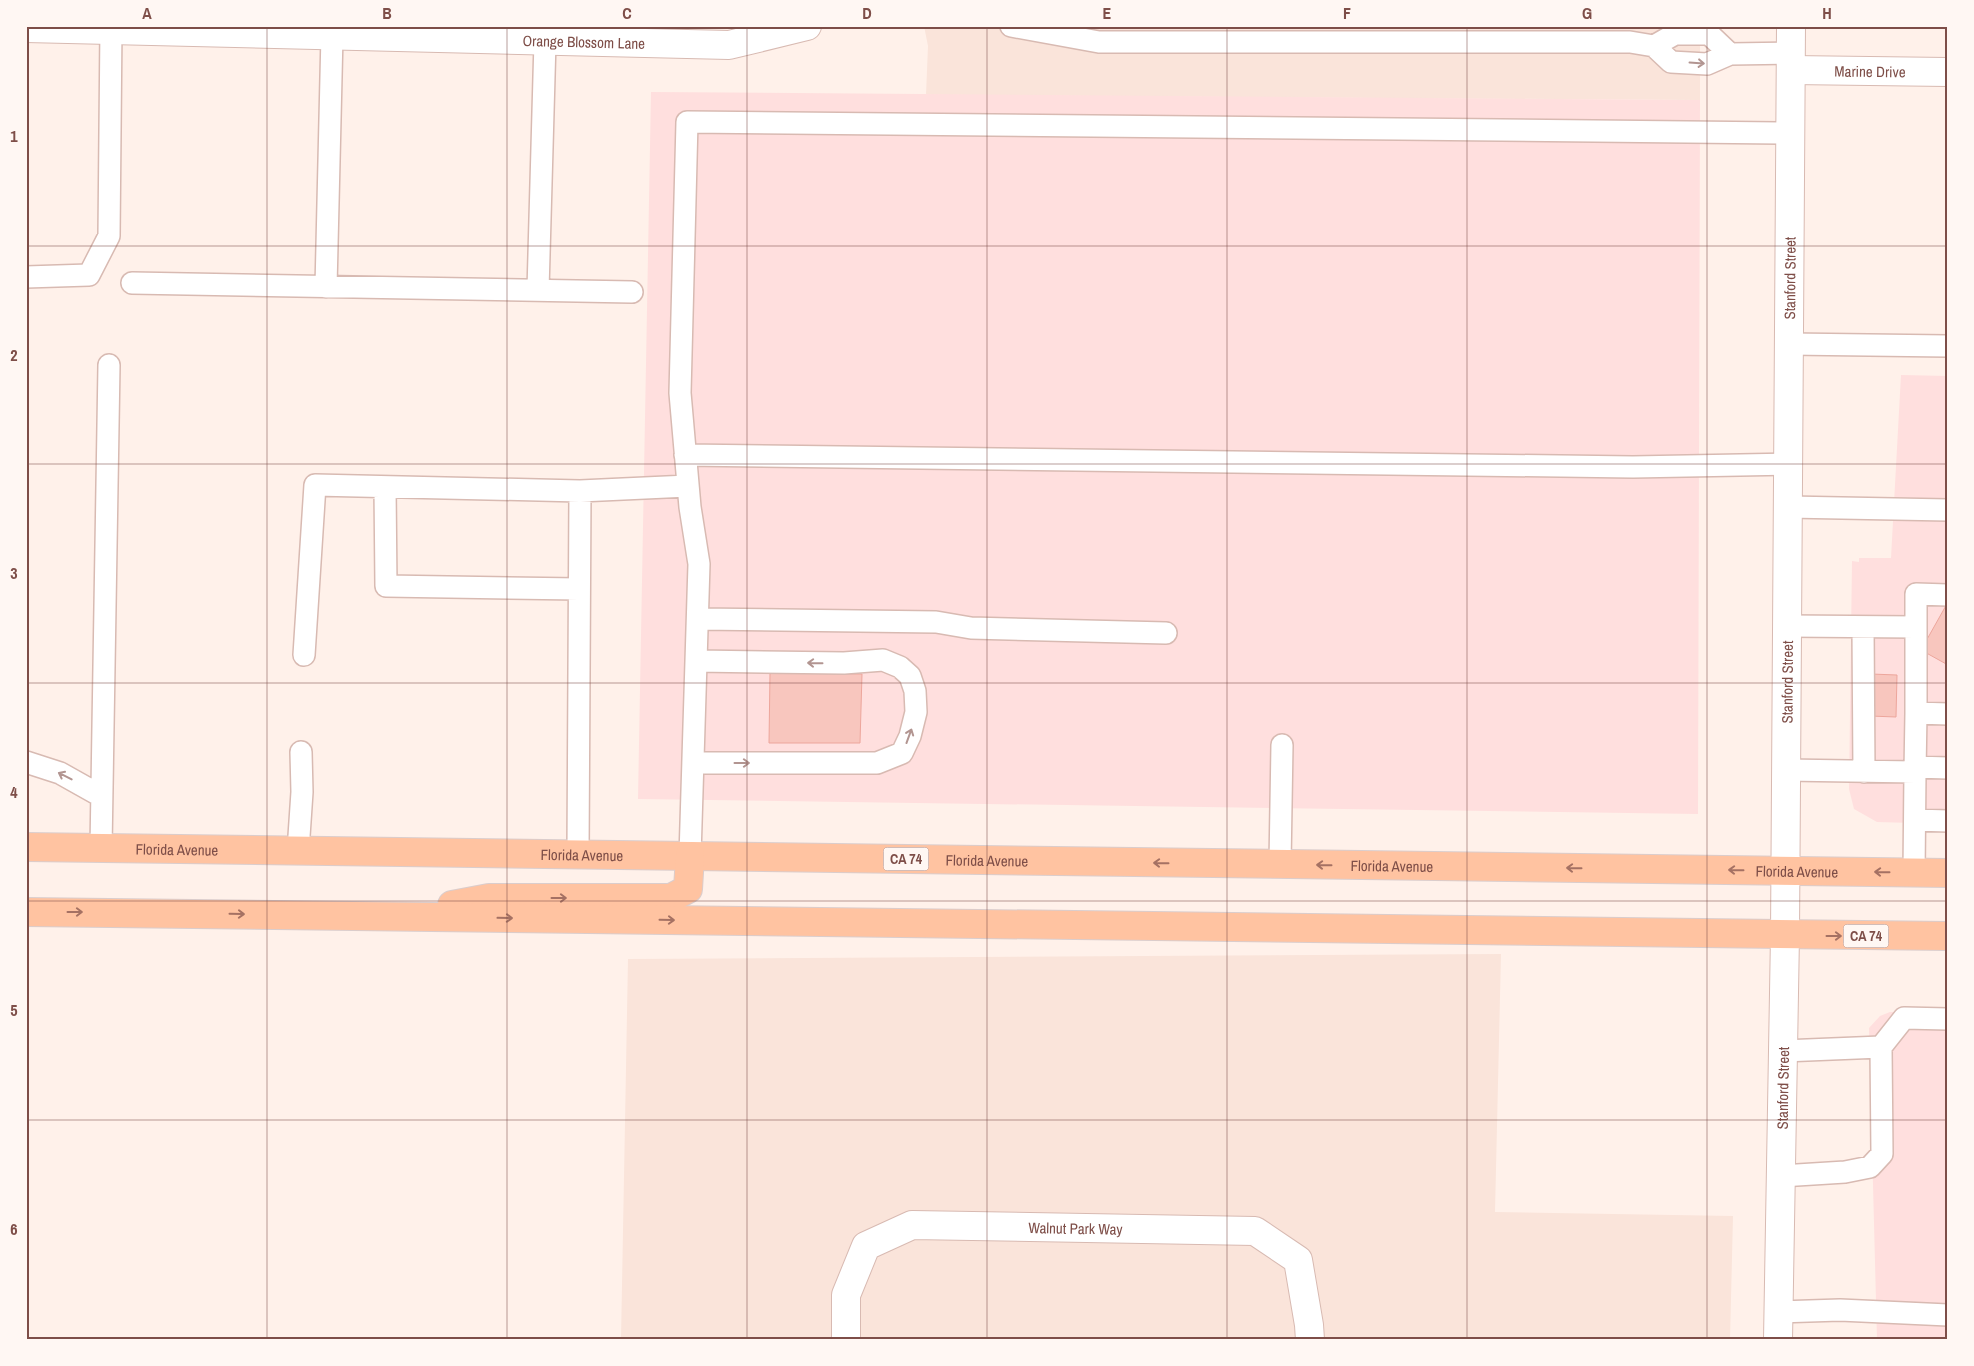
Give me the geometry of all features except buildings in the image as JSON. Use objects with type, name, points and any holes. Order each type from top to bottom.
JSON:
[{"type":"main road","name":"Florida Avenue","points":[[26,847],[1948,873]]},
{"type":"main road","points":[[389,916],[489,898],[671,898],[688,889],[690,856]]},
{"type":"main road","name":"CA 74","points":[[26,912],[1948,936]]},
{"type":"street","name":"Orange Blossom Lane","points":[[26,28],[304,30],[332,35],[514,33],[545,41],[729,45],[807,26]]},
{"type":"street","name":"Marine Drive","points":[[1791,50],[1948,72]]},
{"type":"street","name":"Stanford Street","points":[[1778,1340],[1785,935],[1791,50]]},
{"type":"street","name":"Walnut Park Way","points":[[846,1340],[846,1295],[866,1246],[912,1225],[1255,1231],[1298,1260],[1310,1340]]},
{"type":"lane","points":[[1012,26],[1098,42],[1630,42],[1654,46],[1671,62],[1707,64],[1730,54],[1791,50]]},
{"type":"lane","points":[[26,277],[89,274],[109,236],[111,28]]},
{"type":"lane","points":[[1654,46],[1675,34],[1709,34],[1730,54]]},
{"type":"lane","points":[[326,287],[332,35]]},
{"type":"lane","points":[[538,290],[545,41]]},
{"type":"lane","points":[[690,856],[699,564],[688,486],[680,393],[687,122],[1790,133]]},
{"type":"lane","points":[[132,283],[632,292]]},
{"type":"lane","points":[[1789,344],[1948,346]]},
{"type":"lane","points":[[101,848],[109,365]]},
{"type":"lane","points":[[685,455],[1633,467],[1788,464]]},
{"type":"lane","points":[[304,655],[315,485],[580,491],[688,486]]},
{"type":"lane","points":[[385,487],[386,586],[579,589]]},
{"type":"lane","points":[[578,854],[580,491]]},
{"type":"lane","points":[[1788,507],[1948,510]]},
{"type":"lane","points":[[1914,873],[1916,594],[1948,595]]},
{"type":"lane","points":[[698,618],[936,622],[971,628],[1166,633]]},
{"type":"lane","points":[[1787,626],[1916,627]]},
{"type":"lane","points":[[1863,627],[1864,772]]},
{"type":"lane","points":[[694,763],[877,763],[902,753],[910,736],[916,712],[915,691],[910,676],[900,667],[883,660],[844,664],[696,661]]},
{"type":"lane","points":[[1916,713],[1948,714]]},
{"type":"lane","points":[[1280,864],[1282,745]]},
{"type":"lane","points":[[298,851],[302,792],[301,752]]},
{"type":"lane","points":[[26,762],[60,772],[101,796]]},
{"type":"lane","points":[[1786,770],[1864,772],[1948,768]]},
{"type":"lane","points":[[1915,820],[1948,821]]},
{"type":"lane","points":[[1781,1176],[1846,1172],[1870,1167],[1882,1154],[1881,1047],[1904,1018],[1948,1019]]},
{"type":"lane","points":[[1783,1051],[1881,1047]]},
{"type":"lane","points":[[1778,1312],[1840,1310],[1948,1315]]},
{"type":"shaded area","points":[[924,26],[1700,26],[1700,100],[926,95],[928,46]]},
{"type":"shaded area","points":[[651,92],[1700,100],[1698,814],[638,799]]},
{"type":"shaded area","points":[[1901,375],[1948,376],[1948,824],[1877,822],[1854,809],[1849,789],[1852,561],[1859,562],[1859,558],[1891,558]]},
{"type":"shaded area","points":[[1501,954],[1495,1212],[1733,1216],[1730,1340],[621,1340],[628,959]]},
{"type":"shaded area","points":[[1890,1012],[1948,1012],[1948,1340],[1877,1340],[1869,1028],[1880,1016]]}]
